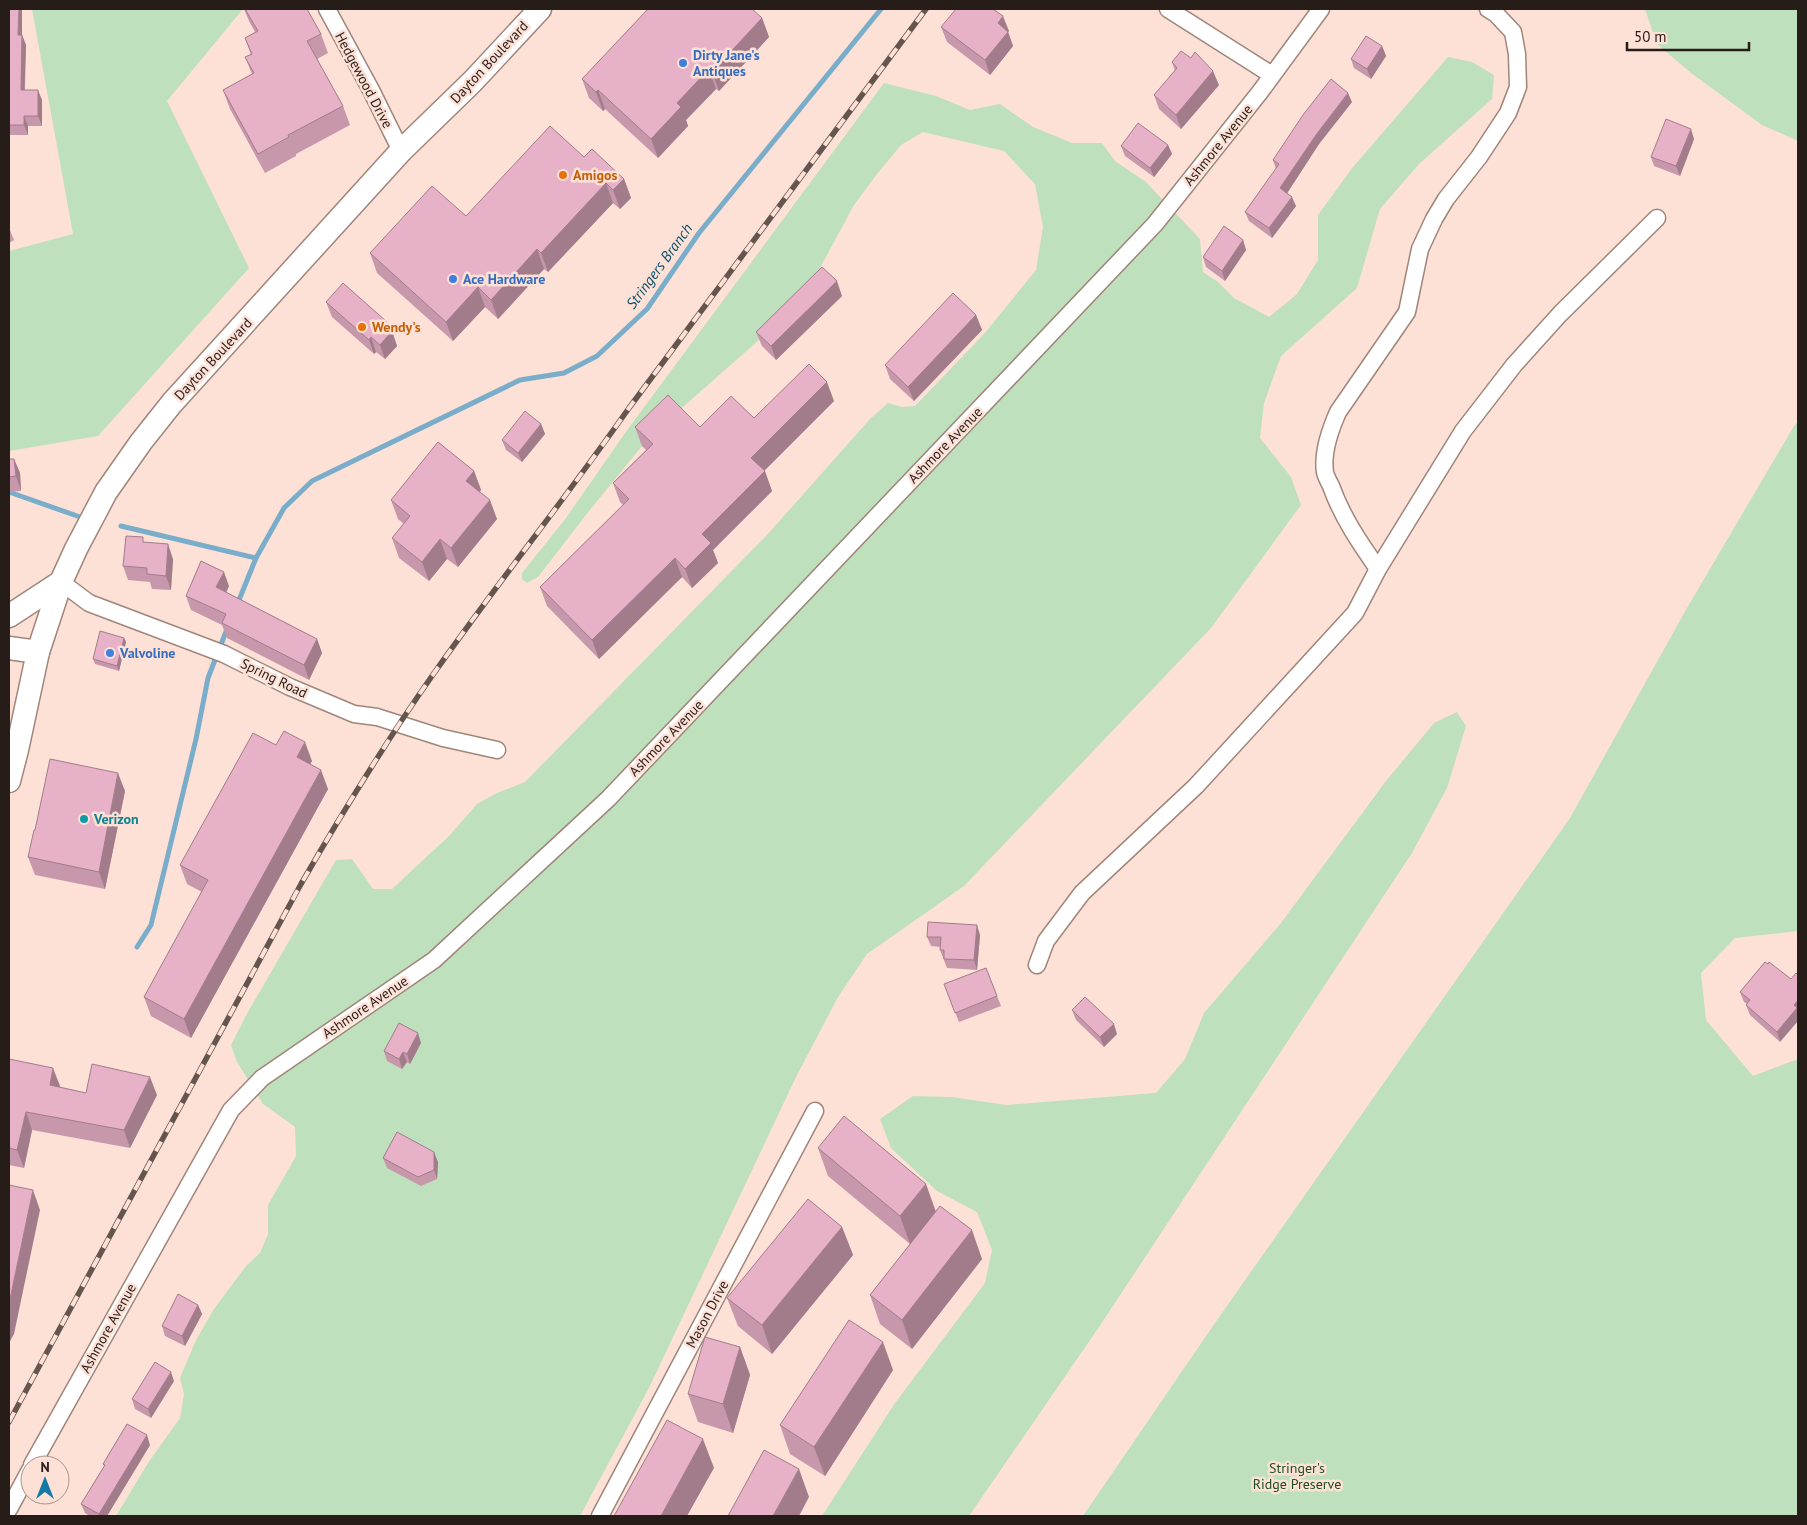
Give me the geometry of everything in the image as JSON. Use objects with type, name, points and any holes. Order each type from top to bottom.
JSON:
[{"type":"main road","name":"Dayton Boulevard","points":[[9,781],[38,652],[61,582],[106,492],[141,442],[172,403],[401,151],[473,82],[540,9]]},
{"type":"main road","points":[[9,616],[61,582]]},
{"type":"main road","points":[[9,648],[38,652]]},
{"type":"street","name":"Hedgewood Drive","points":[[327,9],[371,90],[401,151]]},
{"type":"street","points":[[1168,9],[1272,75]]},
{"type":"street","name":"Ashmore Avenue","points":[[38,1455],[231,1110],[262,1078],[434,960],[608,799],[1155,224],[1272,75],[1321,9]]},
{"type":"street","points":[[1378,569],[1353,534],[1335,498],[1325,472],[1326,450],[1331,429],[1338,412],[1407,312],[1420,249],[1434,220],[1446,199],[1479,157],[1508,113],[1518,87],[1517,54],[1513,32],[1496,14],[1488,9]]},
{"type":"street","points":[[1037,966],[1046,941],[1082,893],[1196,786],[1355,613],[1378,569],[1463,431],[1514,365],[1560,314],[1657,218]]},
{"type":"street","name":"Spring Road","points":[[61,582],[89,603],[224,654],[290,687],[354,714],[377,717],[442,738],[497,750]]},
{"type":"street","name":"Mason Drive","points":[[600,1516],[815,1111]]},
{"type":"street","points":[[9,1509],[20,1489]]},
{"type":"green space","points":[[32,9],[243,9],[167,101],[249,268],[98,436],[9,451],[9,251],[73,234]]},
{"type":"green space","points":[[1645,9],[1798,9],[1798,141],[1762,125],[1691,73],[1657,44]]},
{"type":"green space","points":[[1448,57],[1472,62],[1494,75],[1492,99],[1419,164],[1380,209],[1357,288],[1281,356],[1264,403],[1260,438],[1291,477],[1301,505],[1211,628],[964,886],[867,954],[838,997],[796,1077],[649,1388],[580,1516],[116,1516],[148,1463],[180,1418],[184,1394],[180,1378],[196,1340],[214,1309],[246,1266],[260,1253],[268,1234],[268,1205],[296,1156],[295,1127],[263,1104],[237,1062],[231,1045],[249,1010],[336,860],[352,859],[373,889],[392,889],[449,836],[477,804],[497,793],[525,782],[767,535],[870,419],[888,403],[902,407],[915,406],[984,334],[1036,270],[1043,227],[1035,184],[1004,151],[923,132],[901,145],[854,205],[807,292],[785,317],[675,414],[642,446],[538,577],[527,583],[522,579],[522,573],[566,518],[625,433],[884,83],[936,96],[970,110],[1000,104],[1033,127],[1072,143],[1102,143],[1115,161],[1146,182],[1200,239],[1203,272],[1218,282],[1234,298],[1269,317],[1297,294],[1318,260],[1318,215],[1353,167]]},
{"type":"green space","name":"Stringer's Ridge Preserve","points":[[1798,421],[1798,931],[1735,938],[1701,973],[1706,1020],[1753,1076],[1798,1059],[1798,1516],[1083,1516],[1217,1320],[1570,818],[1687,608]]},
{"type":"green space","points":[[1457,712],[1466,726],[1447,788],[1412,853],[1099,1327],[969,1516],[822,1516],[895,1403],[985,1283],[992,1250],[977,1212],[937,1191],[891,1148],[880,1119],[913,1096],[952,1097],[1006,1105],[1156,1093],[1185,1059],[1204,1013],[1281,923],[1386,781],[1434,723]]},
{"type":"building","points":[[9,9],[19,9],[18,35],[22,35],[21,90],[38,90],[38,116],[24,116],[24,125],[9,125]]},
{"type":"building","points":[[245,9],[307,9],[321,34],[307,41],[343,106],[288,135],[289,137],[258,154],[223,90],[254,73],[245,57],[252,54],[245,38],[258,31]]},
{"type":"building","name":"Dirty Jane's Antiques","points":[[648,9],[752,9],[762,18],[712,72],[709,69],[677,103],[681,107],[651,139],[598,90],[596,92],[582,79]]},
{"type":"building","points":[[956,9],[993,9],[1003,16],[998,23],[1008,32],[985,60],[941,27]]},
{"type":"building","points":[[1366,36],[1382,46],[1367,69],[1351,59]]},
{"type":"building","points":[[1181,51],[1191,58],[1195,52],[1213,71],[1176,115],[1154,95],[1177,68],[1172,62]]},
{"type":"building","points":[[1331,79],[1348,93],[1316,135],[1280,188],[1292,197],[1269,228],[1245,212],[1279,164],[1273,160],[1303,115]]},
{"type":"building","points":[[1666,119],[1691,129],[1676,166],[1651,157]]},
{"type":"building","points":[[1138,123],[1168,145],[1150,168],[1121,146]]},
{"type":"building","points":[[550,126],[584,157],[592,149],[624,179],[613,190],[606,183],[541,253],[537,249],[491,300],[478,287],[446,322],[370,253],[432,186],[466,216]]},
{"type":"building","points":[[1224,226],[1243,240],[1222,271],[1203,257]]},
{"type":"building","points":[[822,267],[837,281],[771,346],[756,332]]},
{"type":"building","points":[[343,283],[387,322],[384,325],[392,331],[380,345],[371,337],[369,340],[326,302]]},
{"type":"building","points":[[953,293],[976,315],[908,387],[885,365]]},
{"type":"building","points":[[809,364],[827,382],[751,458],[765,471],[702,534],[711,543],[685,569],[675,558],[592,640],[540,587],[629,499],[613,483],[653,444],[635,427],[668,395],[700,427],[731,396],[754,418]]},
{"type":"building","points":[[525,411],[541,424],[518,453],[502,440]]},
{"type":"building","points":[[438,442],[474,471],[466,481],[490,500],[451,548],[440,539],[422,562],[392,538],[410,516],[391,500]]},
{"type":"building","points":[[9,459],[14,459],[16,476],[9,477]]},
{"type":"building","points":[[126,536],[143,537],[143,542],[168,544],[166,576],[147,574],[147,568],[123,566]]},
{"type":"building","points":[[201,561],[224,572],[216,587],[317,639],[304,665],[222,623],[226,614],[186,596]]},
{"type":"building","name":"Valvoline","points":[[100,631],[124,638],[117,666],[93,659]]},
{"type":"building","points":[[284,731],[305,742],[297,757],[321,770],[184,1019],[144,997],[208,880],[180,865],[253,733],[276,745]]},
{"type":"building","name":"Verizon","points":[[50,759],[118,773],[99,872],[28,857]]},
{"type":"building","points":[[928,922],[977,925],[974,960],[944,959],[944,950],[940,950],[941,937],[927,937]]},
{"type":"building","points":[[1765,962],[1768,964],[1769,962],[1791,979],[1796,973],[1798,975],[1798,1000],[1794,1005],[1797,1008],[1777,1032],[1746,1005],[1750,1000],[1740,992]]},
{"type":"building","points":[[986,968],[997,996],[955,1013],[944,984]]},
{"type":"building","points":[[1085,997],[1114,1024],[1100,1037],[1072,1010]]},
{"type":"building","points":[[399,1023],[418,1033],[407,1054],[403,1052],[399,1059],[384,1051]]},
{"type":"building","points":[[9,1059],[53,1068],[50,1085],[86,1093],[92,1064],[150,1077],[124,1130],[26,1112],[17,1150],[9,1148]]},
{"type":"building","points":[[844,1116],[926,1184],[900,1216],[818,1148]]},
{"type":"building","points":[[397,1132],[434,1152],[434,1170],[418,1177],[383,1158]]},
{"type":"building","points":[[9,1185],[33,1190],[9,1304]]},
{"type":"building","points":[[808,1199],[842,1227],[762,1325],[727,1298]]},
{"type":"building","points":[[940,1206],[972,1230],[902,1320],[870,1295]]},
{"type":"building","points":[[178,1294],[198,1305],[182,1336],[162,1326]]},
{"type":"building","points":[[849,1320],[883,1342],[814,1447],[780,1425]]},
{"type":"building","points":[[705,1337],[740,1347],[723,1404],[688,1394]]},
{"type":"building","points":[[155,1362],[171,1372],[148,1409],[132,1399]]},
{"type":"building","points":[[667,1420],[703,1439],[661,1516],[614,1516]]},
{"type":"building","points":[[127,1424],[147,1435],[99,1514],[81,1504]]},
{"type":"building","points":[[764,1450],[799,1469],[773,1516],[728,1516]]},
{"type":"waterway","name":"Stringers Branch","points":[[237,605],[256,558],[284,508],[312,481],[520,380],[564,373],[597,356],[647,309],[699,233],[881,9]]},
{"type":"waterway","points":[[9,492],[80,517]]},
{"type":"waterway","points":[[121,526],[256,558]]},
{"type":"waterway","points":[[137,947],[151,925],[196,739],[208,678],[227,629]]},
{"type":"railway","points":[[9,1422],[301,884],[381,753],[432,676],[481,609],[926,9]]},
{"type":"place","name":"Dirty Jane's Antiques","points":[[683,63]]},
{"type":"place","name":"Amigos","points":[[563,175]]},
{"type":"place","name":"Ace Hardware","points":[[453,279]]},
{"type":"place","name":"Wendy's","points":[[362,327]]},
{"type":"place","name":"Valvoline","points":[[110,653]]},
{"type":"place","name":"Verizon","points":[[84,819]]}]
